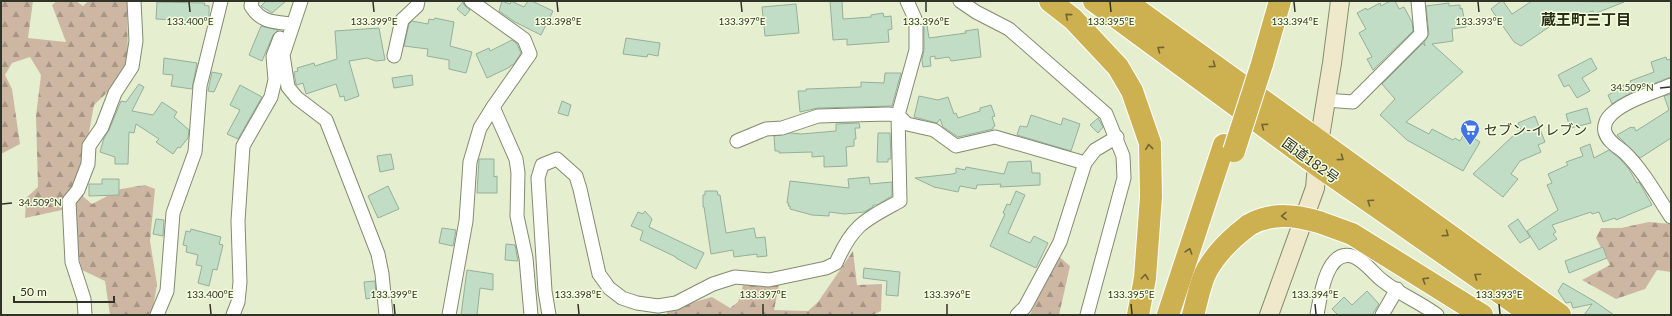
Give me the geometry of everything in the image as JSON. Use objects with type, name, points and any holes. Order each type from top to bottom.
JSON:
[{"type":"highway","points":[[1050,1],[1073,19],[1118,67],[1132,91],[1150,143],[1151,197],[1145,278],[1138,315]]},
{"type":"highway","name":"国道182号","points":[[1094,1],[1317,165],[1532,315]]},
{"type":"highway","name":"国道182号","points":[[1125,1],[1319,143],[1560,315]]},
{"type":"highway","points":[[1256,61],[1266,1]]},
{"type":"highway","points":[[1184,315],[1229,148],[1256,61],[1280,1]]},
{"type":"highway","points":[[1168,315],[1229,148]]},
{"type":"highway","points":[[1193,315],[1206,271],[1220,252],[1235,236],[1249,225],[1260,219],[1274,216],[1291,216],[1319,222],[1352,234],[1482,315]]},
{"type":"street","points":[[85,315],[84,299],[72,262],[69,201],[78,190],[88,164],[89,146],[102,126],[115,93],[132,67],[136,41],[134,1]]},
{"type":"street","points":[[157,315],[167,291],[173,213],[195,152],[200,86],[221,1]]},
{"type":"street","points":[[252,1],[251,6],[256,15],[269,21],[293,24]]},
{"type":"street","points":[[301,1],[283,55],[288,87],[297,98],[326,120],[378,254],[382,274],[386,315]]},
{"type":"street","points":[[394,56],[402,20],[417,6],[418,1]]},
{"type":"street","points":[[449,315],[466,222],[470,162],[480,128],[493,106],[530,54],[524,39],[470,1]]},
{"type":"street","points":[[549,315],[545,291],[538,178],[542,165],[557,159],[576,176],[585,207],[599,274],[609,288],[622,298],[637,303],[658,306],[676,303],[713,284],[735,277],[769,280],[826,268],[836,263],[853,232],[865,220],[900,201],[898,115],[916,50],[916,21],[907,1]]},
{"type":"street","points":[[960,1],[976,12],[1009,29],[1034,50],[1106,114],[1117,137],[1123,156],[1124,178],[1087,315]]},
{"type":"street","points":[[1269,315],[1283,273],[1311,204],[1315,188],[1319,143],[1340,1]]},
{"type":"street","points":[[1325,100],[1353,102],[1421,34],[1418,1]]},
{"type":"street","points":[[233,315],[238,302],[240,282],[238,221],[242,146],[271,97],[275,80],[272,56],[283,31],[293,24]]},
{"type":"street","points":[[1671,85],[1622,106],[1609,117],[1605,123],[1605,132],[1611,142],[1624,153],[1639,170],[1671,217]]},
{"type":"street","points":[[493,106],[516,159],[518,173],[517,216],[526,258],[531,315]]},
{"type":"street","points":[[737,141],[766,129],[782,128],[818,116],[888,114],[898,115],[907,124],[934,130],[956,146],[995,137],[1085,163]]},
{"type":"street","points":[[1017,315],[1025,307],[1060,242],[1085,163],[1095,150],[1117,137]]},
{"type":"street","points":[[1317,315],[1322,290],[1329,269],[1334,260],[1342,256],[1352,256],[1365,263],[1383,281],[1427,307],[1437,315]]},
{"type":"street","points":[[1382,315],[1397,289]]},
{"type":"green space","points":[[1,1],[33,1],[28,38],[66,42],[52,5],[57,1],[76,1],[83,6],[88,1],[127,1],[128,64],[113,87],[94,105],[82,170],[62,210],[25,218],[26,198],[38,187],[36,116],[41,75],[30,57],[12,63],[5,75],[12,89],[20,144],[1,154]]},
{"type":"green space","points":[[145,185],[155,189],[150,241],[157,284],[152,315],[110,315],[105,281],[82,270],[76,245],[73,202],[79,193],[92,204],[121,189]]},
{"type":"green space","points":[[1649,222],[1671,224],[1671,272],[1657,270],[1645,289],[1616,299],[1582,280],[1610,265],[1596,238],[1601,228],[1621,228]]},
{"type":"green space","points":[[853,251],[857,285],[882,284],[881,311],[872,315],[667,315],[667,310],[712,297],[730,308],[738,302],[743,285],[779,285],[774,310],[808,311],[818,302]]},
{"type":"green space","points":[[1057,255],[1070,266],[1059,315],[1030,315]]},
{"type":"building","points":[[266,1],[286,1],[272,13],[261,6]]},
{"type":"building","points":[[502,1],[510,4],[511,1],[524,7],[528,1],[532,1],[553,11],[541,35],[515,22],[499,11]]},
{"type":"building","points":[[830,1],[842,1],[843,19],[871,17],[871,15],[883,13],[884,17],[891,16],[892,29],[888,30],[889,42],[847,45],[847,39],[833,40]]},
{"type":"building","points":[[1390,1],[1395,1],[1399,9],[1404,7],[1412,22],[1413,31],[1373,70],[1367,59],[1372,57],[1359,33],[1366,29],[1357,13],[1366,8],[1367,10],[1380,3],[1381,6]]},
{"type":"building","points":[[1503,1],[1512,14],[1532,1],[1624,2],[1594,14],[1593,11],[1552,25],[1521,46],[1514,42],[1491,9]]},
{"type":"building","points":[[157,2],[205,3],[204,5],[209,6],[209,17],[203,17],[203,21],[156,19]]},
{"type":"building","points":[[463,2],[464,5],[470,10],[465,16],[457,9]]},
{"type":"building","points":[[1449,3],[1449,6],[1460,5],[1466,27],[1452,29],[1453,41],[1432,44],[1463,72],[1406,122],[1429,134],[1432,129],[1453,140],[1455,138],[1460,141],[1463,136],[1468,138],[1470,136],[1480,142],[1463,171],[1407,140],[1380,115],[1395,99],[1382,84],[1423,43],[1425,46],[1424,42],[1429,34],[1426,6]]},
{"type":"building","points":[[796,4],[799,33],[765,36],[762,7]]},
{"type":"building","points":[[435,18],[454,22],[450,46],[472,52],[466,73],[449,69],[449,60],[427,56],[428,49],[404,46],[409,24],[412,21],[428,24],[429,19],[434,20]]},
{"type":"building","points":[[927,25],[929,38],[966,33],[965,31],[978,29],[981,57],[951,61],[949,57],[935,59],[935,56],[930,57],[931,66],[923,67],[924,26]]},
{"type":"building","points":[[261,26],[278,30],[273,35],[262,61],[249,55]]},
{"type":"building","points":[[379,28],[385,60],[376,61],[367,58],[349,61],[359,96],[345,101],[344,96],[340,97],[336,84],[306,94],[303,83],[296,84],[294,72],[298,71],[297,68],[314,63],[315,66],[337,59],[335,31]]},
{"type":"building","points":[[626,38],[660,43],[658,56],[648,54],[647,57],[623,54]]},
{"type":"building","points":[[512,40],[517,44],[521,53],[514,64],[487,78],[476,54],[489,48],[490,51]]},
{"type":"building","points":[[1666,57],[1667,60],[1671,59],[1671,77],[1634,91],[1612,104],[1608,95],[1614,92],[1613,90],[1631,82],[1630,81],[1654,72],[1651,62]]},
{"type":"building","points":[[164,58],[197,63],[192,89],[171,86],[173,75],[163,74]]},
{"type":"building","points":[[1591,58],[1597,69],[1582,78],[1590,91],[1577,98],[1569,85],[1564,87],[1558,75]]},
{"type":"building","points":[[212,72],[222,74],[214,92],[208,91]]},
{"type":"building","points":[[885,73],[901,73],[892,106],[818,108],[800,112],[798,91],[806,91],[806,89],[861,87],[861,82],[884,83]]},
{"type":"building","points":[[412,75],[413,85],[394,88],[392,78]]},
{"type":"building","points":[[139,84],[144,87],[132,111],[153,115],[162,102],[177,112],[174,117],[189,130],[188,138],[173,154],[156,142],[159,139],[136,124],[134,133],[129,132],[128,164],[115,164],[115,157],[100,152],[104,138],[109,130],[121,101],[126,102]]},
{"type":"building","points":[[240,85],[262,97],[238,139],[227,134],[240,110],[230,105]]},
{"type":"building","points":[[1671,94],[1671,138],[1640,158],[1617,135],[1631,127],[1634,127],[1636,131],[1669,110],[1664,96]]},
{"type":"building","points":[[919,96],[938,100],[948,97],[954,114],[956,113],[958,118],[980,111],[980,108],[991,105],[995,116],[992,117],[995,126],[993,129],[958,137],[943,127],[940,119],[937,123],[914,117]]},
{"type":"building","points":[[562,101],[571,105],[568,116],[558,113]]},
{"type":"building","points":[[1587,108],[1591,123],[1570,128],[1566,114]]},
{"type":"building","points":[[1031,115],[1061,125],[1063,118],[1080,124],[1071,151],[1017,135],[1020,126],[1027,127]]},
{"type":"building","points":[[1535,116],[1545,142],[1538,145],[1541,152],[1520,161],[1511,174],[1518,179],[1503,197],[1473,174],[1517,132],[1521,130],[1518,123]]},
{"type":"building","points":[[1098,118],[1103,127],[1098,133],[1090,125]]},
{"type":"building","points":[[859,123],[860,128],[855,128],[856,139],[854,139],[854,146],[846,147],[847,166],[824,167],[824,156],[812,157],[812,152],[779,153],[779,151],[775,151],[774,136],[791,133],[801,134],[836,131],[836,124]]},
{"type":"building","points":[[878,133],[890,133],[891,159],[888,159],[888,162],[877,162]]},
{"type":"building","points":[[1590,144],[1594,158],[1609,150],[1619,158],[1629,169],[1637,183],[1639,182],[1652,205],[1616,220],[1615,218],[1603,222],[1599,212],[1592,214],[1591,212],[1552,225],[1556,232],[1553,234],[1557,239],[1539,250],[1527,231],[1558,210],[1547,185],[1552,183],[1548,174],[1568,165],[1566,162],[1583,156],[1580,148]]},
{"type":"building","points":[[391,154],[394,169],[380,172],[377,156]]},
{"type":"building","points":[[479,159],[494,159],[494,177],[497,176],[497,193],[477,193]]},
{"type":"building","points":[[1031,161],[1032,173],[1040,173],[1040,185],[1000,187],[1001,184],[977,185],[976,189],[960,186],[958,192],[934,187],[915,178],[952,174],[956,173],[956,168],[965,170],[966,167],[1004,174],[1008,162]]},
{"type":"building","points":[[869,177],[870,184],[892,182],[892,196],[877,205],[873,205],[873,207],[864,212],[845,214],[829,212],[829,216],[812,215],[790,209],[790,206],[788,206],[789,203],[787,203],[790,181],[849,188],[848,179]]},
{"type":"building","points":[[102,179],[119,179],[119,195],[89,196],[89,184],[102,184]]},
{"type":"building","points":[[388,186],[399,209],[378,218],[368,196]]},
{"type":"building","points":[[705,191],[717,191],[718,195],[720,195],[726,233],[754,228],[756,238],[765,237],[767,256],[757,257],[757,254],[734,257],[733,250],[711,254],[703,207],[703,195],[705,195]]},
{"type":"building","points":[[1016,191],[1025,195],[1008,233],[1030,243],[1034,236],[1048,243],[1036,268],[990,246],[1005,214],[1003,213],[1007,204],[1010,205]]},
{"type":"building","points":[[645,211],[652,219],[649,227],[704,253],[696,269],[676,257],[640,240],[643,231],[631,226],[638,212],[643,214]]},
{"type":"building","points":[[156,219],[164,220],[163,236],[153,234]]},
{"type":"building","points":[[1518,219],[1530,237],[1520,243],[1508,226]]},
{"type":"building","points":[[442,228],[456,230],[453,246],[439,243]]},
{"type":"building","points":[[191,229],[221,237],[219,244],[223,245],[217,270],[213,269],[209,286],[198,283],[202,266],[196,265],[198,255],[186,252],[187,246],[183,245],[186,231],[190,232]]},
{"type":"building","points":[[506,244],[515,245],[518,261],[505,260]]},
{"type":"building","points":[[1603,247],[1607,258],[1569,273],[1565,261]]},
{"type":"building","points":[[864,268],[900,272],[898,296],[886,295],[887,281],[863,278]]},
{"type":"building","points":[[467,270],[493,274],[493,290],[480,288],[477,315],[461,315]]},
{"type":"building","points":[[375,281],[376,297],[366,299],[364,282]]},
{"type":"building","points":[[1563,283],[1594,301],[1614,315],[1584,315],[1592,304],[1573,308],[1571,302],[1566,303],[1558,291]]},
{"type":"building","points":[[1367,291],[1379,304],[1372,315],[1338,315],[1332,309],[1344,297],[1352,305]]},
{"type":"place","name":"セブン-イレブン","points":[[1470,146]]},
{"type":"district","name":"蔵王町三丁目","points":[[1586,19]]}]
